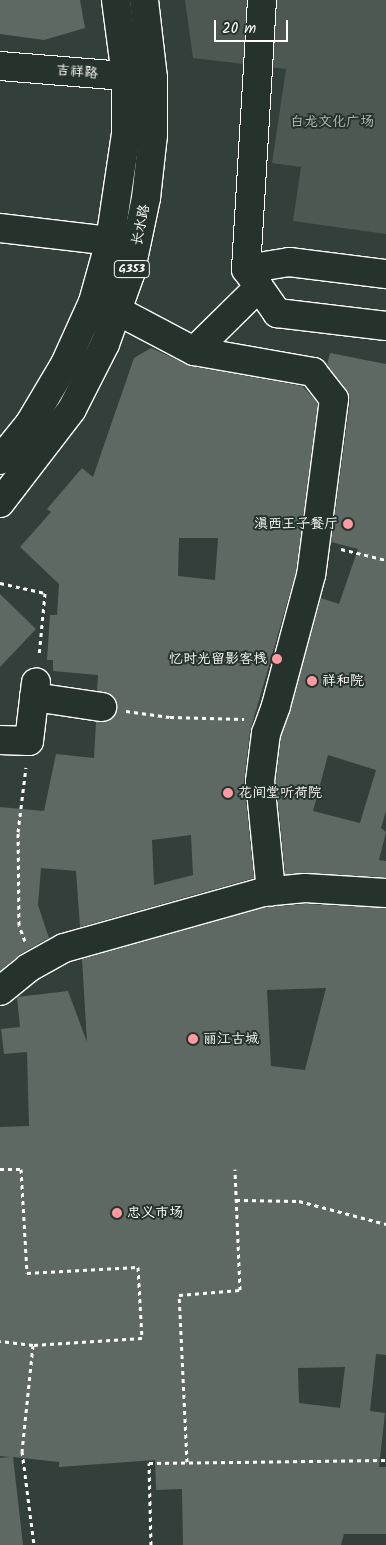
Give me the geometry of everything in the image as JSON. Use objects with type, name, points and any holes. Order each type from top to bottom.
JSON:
[{"type":"main road","name":"长水路","points":[[0,460],[30,423],[65,364],[92,302],[110,241],[124,164],[126,76],[116,0]]},
{"type":"main road","name":"长水路","points":[[0,503],[72,408],[90,377],[118,311],[140,236],[150,175],[153,78],[144,0]]},
{"type":"main road","points":[[262,0],[252,278],[277,313],[386,326]]},
{"type":"main road","name":"吉祥路","points":[[0,66],[153,78]]},
{"type":"main road","points":[[0,228],[110,241]]},
{"type":"main road","points":[[194,351],[252,278],[289,262],[386,274]]},
{"type":"main road","points":[[118,311],[194,351],[313,372],[334,399],[311,575],[270,722],[260,781],[271,892]]},
{"type":"main road","points":[[0,740],[29,741],[35,689],[102,707]]},
{"type":"main road","points":[[0,991],[34,964],[84,942],[271,892],[305,888],[386,893]]},
{"type":"path","points":[[315,542],[386,560]]},
{"type":"path","points":[[0,583],[45,593],[35,689]]},
{"type":"path","points":[[102,707],[170,717],[204,716],[270,722]]},
{"type":"path","points":[[29,741],[18,832],[19,925],[34,964]]},
{"type":"path","points":[[0,1169],[21,1169],[27,1273],[138,1267],[142,1338],[33,1345],[0,1341]]},
{"type":"path","points":[[187,1462],[179,1295],[240,1290],[234,1169]]},
{"type":"path","points":[[236,1200],[299,1200],[386,1224]]},
{"type":"path","points":[[33,1345],[22,1451],[34,1545]]},
{"type":"path","points":[[151,1545],[149,1463],[386,1460]]},
{"type":"green space","name":"白龙文化广场","points":[[185,0],[386,0],[386,234],[293,221],[301,167],[272,163],[286,69],[193,58]]},
{"type":"building","points":[[0,0],[80,0],[85,28],[44,40],[0,34]]},
{"type":"building","points":[[151,348],[191,366],[302,386],[318,403],[296,572],[250,731],[244,782],[254,878],[80,927],[76,871],[41,868],[38,905],[49,938],[20,954],[0,971],[0,807],[44,811],[56,754],[94,758],[96,722],[108,721],[117,709],[112,695],[97,691],[98,675],[53,671],[53,660],[47,660],[50,615],[57,615],[59,584],[20,547],[51,512],[47,509],[82,468],[93,477],[134,358]],"holes":[[[179,538],[218,538],[215,580],[178,576]],[[191,835],[193,875],[154,885],[152,840]]]},
{"type":"building","points":[[330,353],[386,364],[386,811],[381,828],[386,832],[379,860],[386,861],[386,877],[285,874],[276,781],[281,737],[321,598],[339,604],[358,549],[331,542],[350,401],[346,389],[327,365]],"holes":[[[328,755],[376,770],[360,823],[313,811]]]},
{"type":"building","points":[[0,594],[36,629],[0,667]]},
{"type":"building","points":[[305,904],[386,908],[386,1355],[376,1354],[370,1411],[385,1413],[379,1467],[386,1467],[386,1534],[344,1534],[341,1545],[183,1545],[182,1489],[156,1490],[155,1460],[59,1467],[59,1462],[13,1457],[23,1545],[0,1545],[0,1458],[10,1457],[0,1456],[0,1127],[29,1126],[27,1052],[4,1054],[1,1029],[20,1027],[17,997],[68,991],[87,1042],[82,959],[266,907]],"holes":[[[326,988],[305,1070],[271,1066],[267,990]],[[345,1367],[340,1408],[299,1403],[298,1368]]]},
{"type":"place","name":"滇西王子餐厅","points":[[348,524]]},
{"type":"place","name":"忆时光留影客栈","points":[[277,659]]},
{"type":"place","name":"祥和院","points":[[312,681]]},
{"type":"place","name":"花间堂听荷院","points":[[228,793]]},
{"type":"place","name":"丽江古城","points":[[193,1039]]},
{"type":"place","name":"忠义市场","points":[[117,1213]]}]
